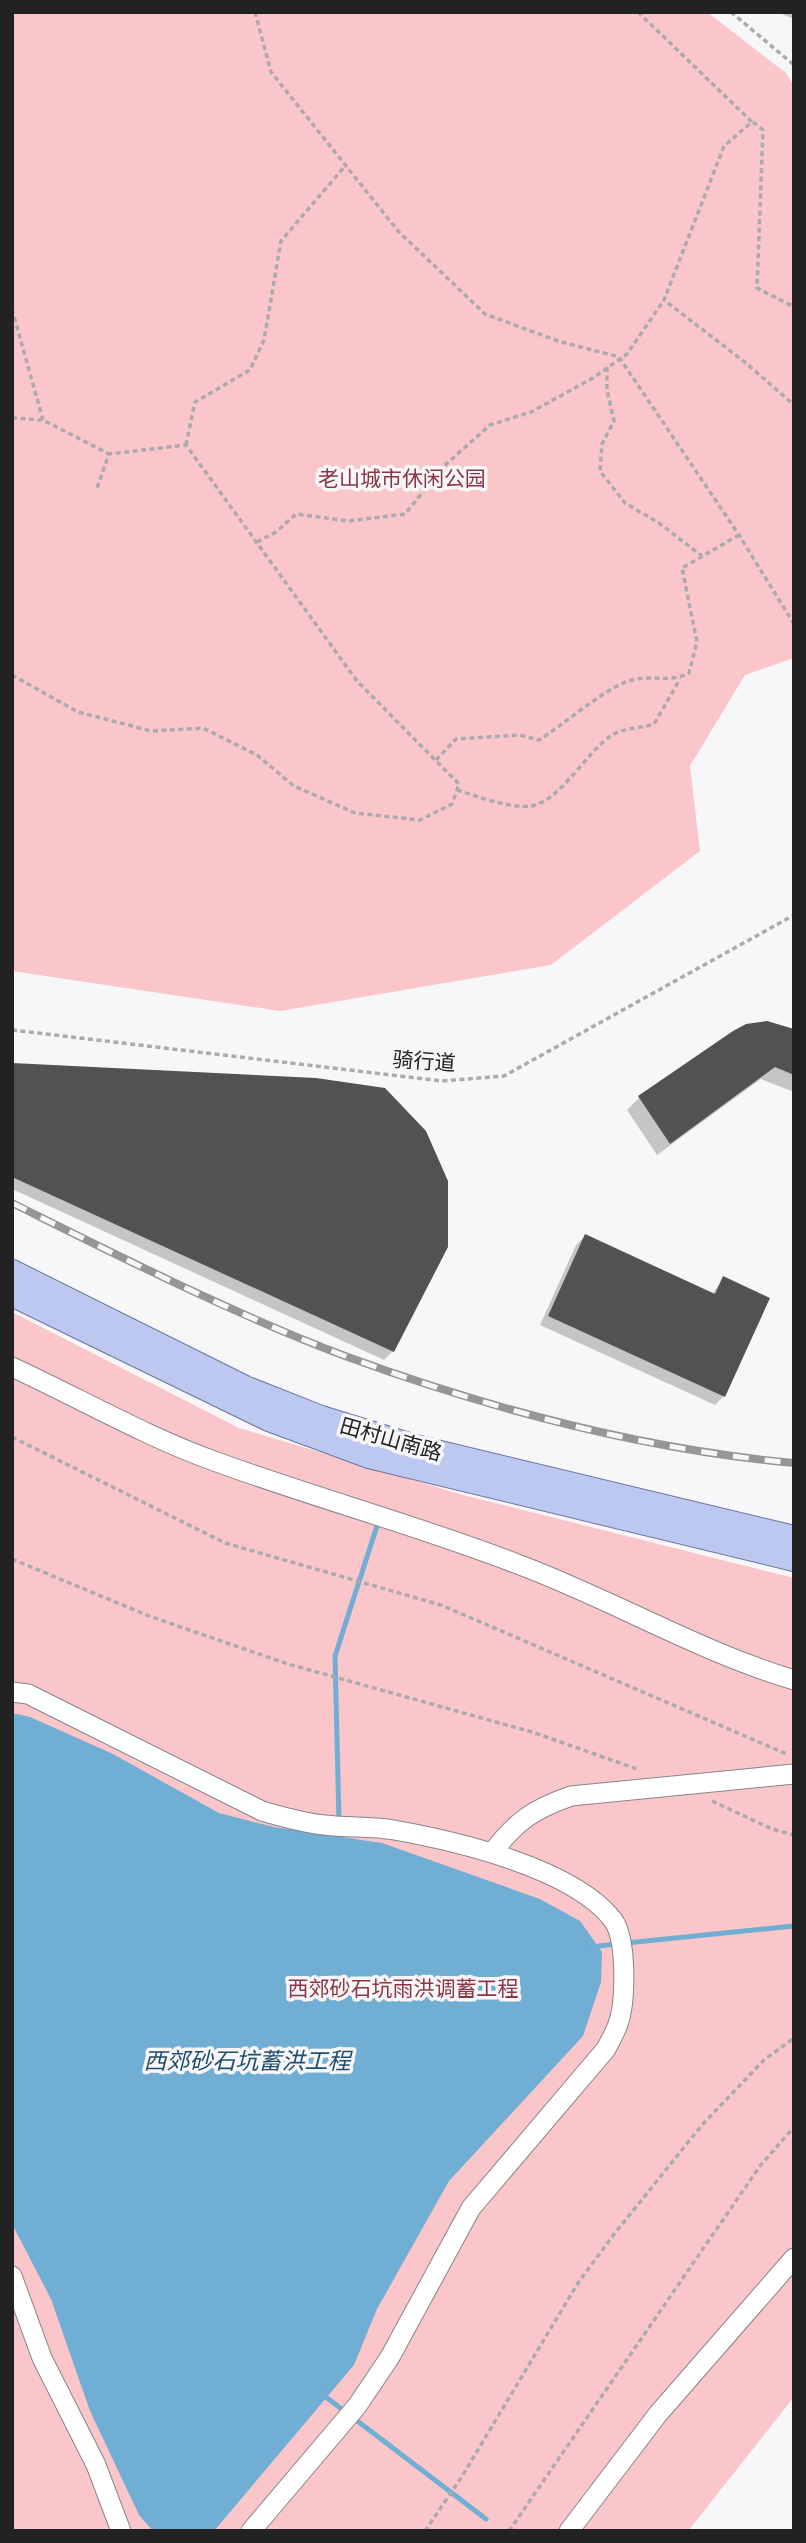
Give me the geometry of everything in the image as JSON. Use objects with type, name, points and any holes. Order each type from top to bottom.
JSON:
[{"type":"main road","name":"田村山南路","points":[[12,1272],[245,1388],[321,1418],[415,1447],[794,1538]]},
{"type":"main road","name":"田村山南路","points":[[12,1294],[269,1419],[369,1456],[794,1559]]},
{"type":"lane","points":[[12,1367],[212,1460],[485,1551],[538,1572],[660,1629],[757,1669],[794,1680]]},
{"type":"lane","points":[[12,1692],[28,1694],[262,1811],[294,1821],[393,1830],[493,1852],[554,1877],[584,1894],[613,1920],[621,1944],[619,2022],[606,2049],[471,2208],[390,2357],[357,2406],[251,2531]]},
{"type":"lane","points":[[493,1852],[508,1832],[536,1808],[571,1796],[794,1774]]},
{"type":"lane","points":[[569,2531],[658,2414],[794,2258]]},
{"type":"lane","points":[[12,2276],[42,2358],[96,2465],[121,2531]]},
{"type":"path","points":[[254,12],[271,72],[398,231],[485,314],[558,341],[619,357],[739,534],[794,624]]},
{"type":"path","points":[[638,12],[763,130],[758,288],[794,307]]},
{"type":"path","points":[[731,12],[794,65]]},
{"type":"path","points":[[257,542],[276,532],[296,514],[349,520],[405,514],[444,466],[490,425],[531,412],[627,354],[664,300],[724,146],[752,122]]},
{"type":"path","points":[[12,675],[79,712],[152,731],[204,728],[257,755],[293,786],[355,813],[420,820],[452,804],[459,784],[357,681],[187,445],[195,402],[250,370],[264,340],[281,241],[345,166]]},
{"type":"path","points":[[664,300],[746,363],[794,405]]},
{"type":"path","points":[[12,309],[43,420]]},
{"type":"path","points":[[607,367],[607,390],[614,421],[602,444],[600,471],[625,503],[659,523],[702,556]]},
{"type":"path","points":[[12,418],[43,420],[109,454],[187,445]]},
{"type":"path","points":[[97,488],[109,454]]},
{"type":"path","points":[[457,790],[491,801],[532,806],[557,791],[596,748],[614,734],[654,724],[681,678],[689,673],[697,642],[682,568],[739,534]]},
{"type":"path","points":[[436,760],[456,739],[520,736],[539,740],[624,682],[646,676],[681,678]]},
{"type":"path","name":"骑行道","points":[[12,1030],[442,1081],[504,1076],[794,915]]},
{"type":"path","points":[[12,1437],[225,1543],[441,1605],[794,1758]]},
{"type":"path","points":[[12,1559],[149,1616],[288,1664],[557,1741],[631,1766],[724,1809],[794,1835]]},
{"type":"path","points":[[425,2531],[461,2478],[578,2283],[615,2233],[702,2125],[764,2060],[794,2038]]},
{"type":"path","points":[[509,2531],[760,2166],[794,2127]]},
{"type":"green space","name":"老山城市休闲公园","points":[[12,12],[707,12],[786,73],[794,86],[794,658],[745,675],[690,766],[700,851],[551,965],[280,1011],[12,971]]},
{"type":"green space","name":"西郊砂石坑雨洪调蓄工程","points":[[12,1312],[239,1428],[463,1495],[794,1578],[794,2397],[688,2531],[12,2531]]},
{"type":"water","name":"西郊砂石坑蓄洪工程","points":[[12,1713],[30,1717],[113,1754],[219,1813],[274,1827],[382,1843],[540,1899],[580,1921],[602,1952],[601,1982],[583,2036],[449,2181],[377,2309],[354,2365],[214,2531],[153,2531],[139,2515],[90,2411],[51,2299],[12,2224]]},
{"type":"building","points":[[767,1021],[794,1029],[794,1075],[775,1067],[670,1144],[638,1096],[733,1031],[746,1024]]},
{"type":"building","points":[[12,1063],[316,1078],[385,1088],[426,1131],[448,1181],[448,1247],[394,1352],[12,1177]]},
{"type":"building","points":[[585,1234],[715,1294],[723,1276],[770,1298],[725,1397],[548,1316]]},
{"type":"waterway","points":[[339,1821],[335,1656],[377,1526]]},
{"type":"waterway","points":[[626,1943],[794,1926]]},
{"type":"waterway","points":[[591,1947],[616,1944]]},
{"type":"waterway","points":[[322,2394],[486,2519]]},
{"type":"railway","points":[[12,1203],[218,1303],[302,1339],[400,1375],[510,1409],[622,1437],[736,1457],[794,1463]]}]
